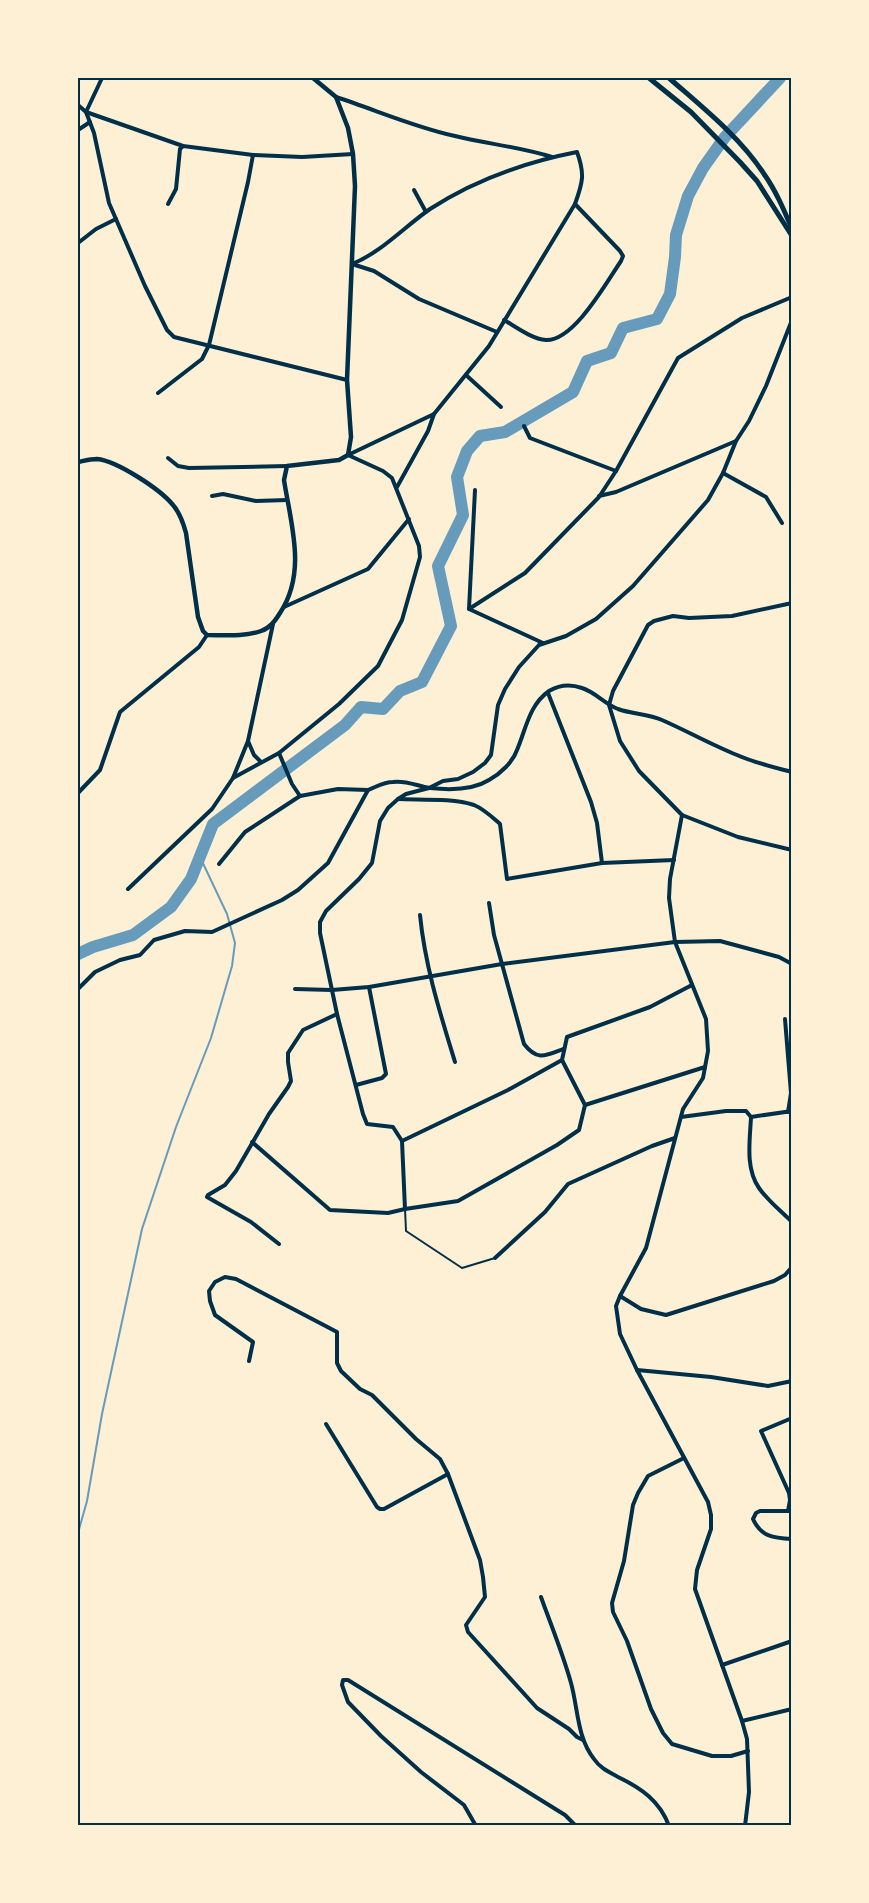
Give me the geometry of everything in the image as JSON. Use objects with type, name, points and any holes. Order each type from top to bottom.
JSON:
[{"type":"main road","points":[[649,78],[666,90],[740,162],[757,181],[792,236]]},
{"type":"main road","points":[[669,78],[713,117],[740,144],[764,173],[779,199],[792,230]]},
{"type":"street","points":[[102,78],[86,112],[94,133],[109,203],[145,286],[167,330],[174,336],[347,380]]},
{"type":"street","points":[[314,78],[336,97],[417,126],[454,136],[526,149],[552,157]]},
{"type":"street","points":[[336,97],[348,128],[353,154],[355,186],[347,380],[352,437],[348,455]]},
{"type":"street","points":[[78,105],[86,112],[183,146],[253,155],[302,157],[353,154]]},
{"type":"street","points":[[78,130],[90,122]]},
{"type":"street","points":[[168,204],[176,189],[180,149],[183,146]]},
{"type":"street","points":[[352,264],[367,258],[426,212],[453,196],[483,182],[552,157],[577,152],[584,173],[575,204],[497,332],[466,375],[434,414],[397,487]]},
{"type":"street","points":[[158,392],[202,359],[209,345],[253,155]]},
{"type":"street","points":[[414,190],[426,212]]},
{"type":"street","points":[[504,320],[533,336],[546,340],[560,337],[577,324],[621,262],[623,256],[620,251],[575,204]]},
{"type":"street","points":[[78,243],[96,229],[116,219]]},
{"type":"street","points":[[352,264],[374,271],[419,298],[497,332]]},
{"type":"street","points":[[468,610],[525,573],[598,497],[616,471],[678,358],[742,318],[792,297]]},
{"type":"street","points":[[405,1209],[402,1141],[394,1127],[366,1124],[337,1014],[320,933],[320,922],[326,911],[345,894],[369,867],[373,857],[380,821],[388,808],[398,799],[443,781],[458,779],[485,764],[492,755],[498,705],[519,666],[539,645],[566,636],[596,619],[633,586],[708,500],[723,473],[736,441],[749,421],[766,386],[792,320]]},
{"type":"street","points":[[466,375],[501,407]]},
{"type":"street","points":[[168,458],[178,466],[189,468],[287,466],[339,460],[434,414]]},
{"type":"street","points":[[524,426],[530,438],[616,471]]},
{"type":"street","points":[[598,497],[616,492],[736,441]]},
{"type":"street","points":[[233,778],[260,761],[279,753],[316,724],[360,684],[378,666],[402,620],[420,558],[419,546],[392,478],[384,471],[348,455]]},
{"type":"street","points":[[78,462],[96,459],[108,462],[145,482],[162,494],[174,506],[182,519],[186,533],[198,618],[208,635],[241,635],[262,631],[273,624]]},
{"type":"street","points":[[128,889],[212,809],[233,778],[248,742],[273,624],[284,607],[294,578],[296,563],[284,480],[287,466]]},
{"type":"street","points":[[723,473],[766,496],[782,523]]},
{"type":"street","points":[[468,610],[475,490]]},
{"type":"street","points":[[212,496],[223,494],[256,500],[287,500]]},
{"type":"street","points":[[284,607],[368,569],[409,519]]},
{"type":"street","points":[[792,603],[732,616],[689,618],[673,616],[654,621],[648,625],[608,705],[620,741],[634,763],[682,815],[738,837],[792,850]]},
{"type":"street","points":[[468,610],[543,643]]},
{"type":"street","points":[[78,793],[100,770],[120,712],[199,647],[208,635]]},
{"type":"street","points":[[219,864],[245,832],[300,796],[338,789],[368,790],[391,782],[402,781],[429,788],[468,788],[489,780],[511,761],[517,751],[529,717],[538,701],[553,689],[568,685],[583,688],[608,705],[659,719],[738,756],[762,765],[792,772]]},
{"type":"street","points":[[548,692],[591,802],[597,823],[602,863]]},
{"type":"street","points":[[248,742],[254,755],[260,761]]},
{"type":"street","points":[[279,753],[292,784],[300,796]]},
{"type":"street","points":[[78,989],[95,972],[120,960],[140,955],[154,940],[185,931],[212,932],[282,900],[298,890],[328,863],[368,790]]},
{"type":"street","points":[[398,799],[461,802],[484,810],[500,824],[506,879],[602,863],[674,860]]},
{"type":"street","points":[[682,815],[669,898],[675,942],[706,1019],[708,1050],[703,1078],[682,1109],[646,1248],[616,1306],[620,1334],[637,1370],[708,1502],[711,1515],[711,1529],[697,1570],[695,1589],[742,1721],[748,1751],[749,1792],[745,1826]]},
{"type":"street","points":[[488,903],[494,935],[524,1044],[530,1052],[539,1056],[563,1049]]},
{"type":"street","points":[[420,914],[423,945],[430,977],[454,1062]]},
{"type":"street","points":[[295,989],[332,990],[368,987],[502,964],[675,942],[720,941],[779,957],[792,964]]},
{"type":"street","points":[[252,1142],[330,1210],[388,1213],[458,1201],[579,1130],[585,1105],[562,1060],[567,1037],[650,1007],[692,985]]},
{"type":"street","points":[[356,1085],[382,1078],[386,1074],[368,987]]},
{"type":"street","points":[[279,1244],[251,1222],[207,1197],[225,1185],[236,1171],[291,1081],[288,1053],[303,1030],[337,1014]]},
{"type":"street","points":[[786,1019],[791,1093],[790,1112]]},
{"type":"street","points":[[402,1141],[508,1090],[562,1060]]},
{"type":"street","points":[[585,1105],[705,1067]]},
{"type":"street","points":[[790,1112],[792,1106]]},
{"type":"street","points":[[681,1116],[746,1111],[751,1117],[749,1154],[752,1172],[759,1188],[792,1222]]},
{"type":"street","points":[[751,1117],[790,1112]]},
{"type":"street","points":[[495,1258],[544,1212],[568,1184],[652,1146],[675,1138]]},
{"type":"street","points":[[620,1296],[641,1309],[666,1315],[774,1281],[785,1275],[792,1266]]},
{"type":"street","points":[[249,1361],[253,1342],[215,1315],[210,1301],[209,1291],[215,1282],[225,1277],[236,1280],[337,1332],[337,1363],[341,1371],[360,1389],[372,1395],[416,1440],[440,1459],[448,1474],[480,1560],[484,1577],[485,1597],[466,1625],[468,1632],[537,1708],[583,1740]]},
{"type":"street","points":[[637,1370],[711,1377],[768,1386],[792,1381]]},
{"type":"street","points":[[792,1418],[761,1431],[789,1493],[790,1511],[760,1511],[753,1519],[761,1532],[767,1536],[792,1540]]},
{"type":"street","points":[[326,1424],[380,1509],[384,1509],[448,1474]]},
{"type":"street","points":[[684,1458],[648,1476],[638,1493],[633,1505],[624,1561],[612,1603],[612,1612],[627,1641],[651,1709],[663,1733],[672,1744],[712,1756],[731,1756],[748,1751]]},
{"type":"street","points":[[540,1597],[571,1683],[583,1740],[593,1758],[601,1768],[638,1787],[656,1802],[669,1826]]},
{"type":"street","points":[[722,1665],[792,1641]]},
{"type":"street","points":[[476,1826],[464,1805],[421,1772],[381,1736],[348,1702],[342,1685],[343,1680],[348,1680],[557,1810],[576,1826]]},
{"type":"street","points":[[742,1721],[792,1709]]},
{"type":"lane","points":[[405,1209],[406,1231],[462,1268],[495,1258]]},
{"type":"waterway","points":[[78,954],[93,947],[133,935],[171,907],[191,879],[213,824],[345,725],[361,707],[383,709],[400,691],[422,682],[451,626],[438,566],[463,515],[457,477],[467,451],[480,436],[505,432],[573,392],[587,361],[611,353],[623,328],[657,319],[670,294],[676,235],[688,196],[703,168],[725,137],[780,78]]},
{"type":"waterway","points":[[78,1533],[87,1501],[102,1414],[142,1229],[176,1127],[211,1038],[232,966],[235,943],[227,914],[200,857]]}]
